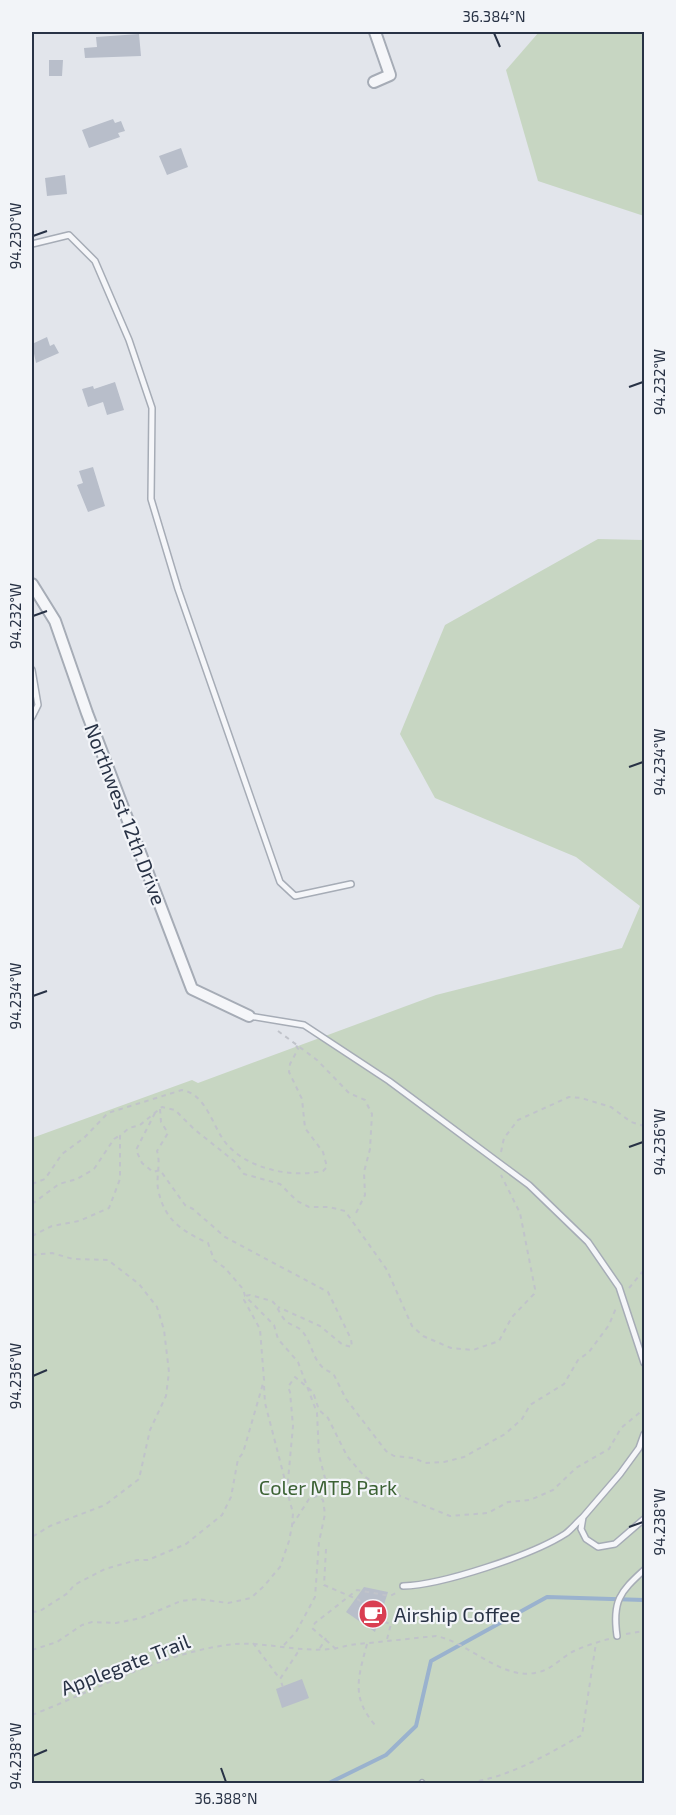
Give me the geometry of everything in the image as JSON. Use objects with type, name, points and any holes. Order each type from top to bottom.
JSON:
[{"type":"street","points":[[374,81],[390,75],[375,32]]},
{"type":"street","name":"Northwest 12th Drive","points":[[32,584],[55,621],[87,713],[192,988],[249,1016]]},
{"type":"lane","points":[[32,244],[69,235],[95,261],[129,340],[152,408],[151,499],[178,589],[280,882],[295,896],[351,884]]},
{"type":"lane","points":[[32,670],[38,705],[32,717]]},
{"type":"lane","points":[[249,1016],[304,1025],[389,1082],[500,1162],[555,1208],[588,1242],[619,1287],[635,1328],[645,1363]]},
{"type":"lane","points":[[403,1586],[440,1580],[494,1564],[565,1533],[583,1517],[621,1474],[639,1448],[645,1434]]},
{"type":"lane","points":[[583,1517],[581,1528],[586,1539],[598,1547],[615,1544],[645,1519]]},
{"type":"lane","points":[[617,1636],[615,1623],[622,1590],[645,1570]]},
{"type":"path","points":[[284,1034],[331,1073],[349,1093],[365,1100],[372,1114],[370,1149],[364,1173],[365,1195],[355,1215]]},
{"type":"path","points":[[32,1184],[45,1179],[62,1154],[84,1138],[108,1113],[182,1090],[200,1100],[224,1141],[248,1162],[296,1173],[323,1171],[327,1167],[326,1157],[304,1128],[302,1100],[289,1072],[298,1049],[295,1043]]},
{"type":"path","points":[[162,1107],[175,1110],[194,1129],[231,1158],[244,1174],[280,1184],[297,1201],[309,1207],[329,1207],[345,1211],[387,1270],[415,1330],[456,1349],[472,1350],[499,1341],[512,1317],[534,1294],[535,1289],[520,1213],[502,1181],[500,1162],[504,1138],[514,1124],[564,1099],[581,1098],[611,1107],[632,1122],[645,1126]]},
{"type":"path","points":[[32,1204],[59,1184],[77,1179],[94,1169],[114,1139],[129,1128],[140,1125],[162,1107]]},
{"type":"path","points":[[160,1170],[153,1172],[148,1169],[136,1155],[136,1150],[149,1122],[162,1107]]},
{"type":"path","points":[[32,1650],[57,1642],[82,1625],[92,1622],[116,1623],[141,1618],[181,1601],[198,1599],[228,1603],[251,1598],[280,1567],[289,1541],[293,1513],[265,1402],[260,1357],[263,1351],[261,1335],[256,1319],[244,1300],[243,1288],[214,1260],[208,1243],[176,1227],[158,1190],[160,1170],[157,1151],[168,1133],[161,1122],[159,1110],[162,1107]]},
{"type":"path","points":[[32,1236],[52,1226],[79,1221],[109,1208],[120,1179],[120,1136]]},
{"type":"path","points":[[160,1170],[185,1205],[193,1209],[225,1237],[328,1292],[351,1339],[352,1347],[343,1344],[320,1326],[278,1307]]},
{"type":"path","points":[[32,1255],[52,1254],[108,1260],[139,1284],[157,1307],[164,1330],[169,1368],[166,1396],[150,1430],[139,1479],[105,1505],[50,1526],[32,1537]]},
{"type":"path","points":[[245,1296],[250,1294],[272,1301],[285,1321],[301,1330],[322,1369],[333,1373],[346,1399],[361,1421],[370,1428],[378,1444],[394,1456],[414,1458],[425,1463],[444,1462],[464,1456],[505,1434],[522,1419],[530,1405],[564,1384],[578,1360],[589,1352],[609,1325],[610,1317],[645,1270]]},
{"type":"path","points":[[245,1296],[274,1324],[278,1339],[298,1362],[317,1413],[320,1427],[319,1455],[327,1486],[323,1500],[325,1514],[319,1542],[315,1597],[296,1632],[284,1646]]},
{"type":"path","points":[[287,1491],[293,1426],[288,1387],[295,1377],[313,1392],[319,1410],[332,1422],[347,1456],[364,1476],[383,1489],[450,1516],[488,1513],[508,1502],[530,1500],[553,1490],[576,1468],[609,1449],[621,1428],[645,1409]]},
{"type":"path","points":[[32,1612],[40,1611],[68,1593],[74,1585],[105,1569],[170,1553],[186,1544],[222,1515],[231,1497],[238,1460],[243,1453],[264,1380]]},
{"type":"path","points":[[292,1526],[309,1499],[317,1496],[323,1500]]},
{"type":"path","points":[[326,1549],[324,1585],[359,1600],[381,1620],[391,1624],[386,1642]]},
{"type":"path","points":[[336,1649],[312,1628],[348,1595],[357,1590],[390,1596],[403,1586]]},
{"type":"path","name":"Applegate Trail","points":[[32,1715],[169,1658],[205,1648],[252,1642],[300,1649],[336,1649],[349,1645],[436,1636],[449,1639],[499,1666],[520,1674],[539,1672],[573,1652]]},
{"type":"path","points":[[320,1648],[326,1638]]},
{"type":"path","points":[[252,1642],[280,1679],[283,1687]]},
{"type":"path","points":[[461,1784],[508,1773],[582,1735],[596,1643]]},
{"type":"path","points":[[367,1644],[358,1686],[362,1710],[375,1725]]},
{"type":"path","points":[[280,1679],[300,1649]]},
{"type":"green space","points":[[539,32],[644,32],[644,216],[538,181],[506,70]]},
{"type":"green space","name":"Coler MTB Park","points":[[598,539],[644,540],[644,1783],[32,1784],[32,1138],[192,1080],[198,1083],[436,995],[622,948],[640,906],[576,857],[435,798],[400,734],[445,625]]},
{"type":"building","points":[[139,34],[141,56],[85,58],[84,48],[97,47],[96,37]]},
{"type":"building","points":[[49,60],[63,60],[62,76],[49,76]]},
{"type":"building","points":[[113,119],[115,123],[121,121],[125,131],[118,133],[120,137],[89,148],[82,130]]},
{"type":"building","points":[[181,148],[188,167],[167,175],[159,156]]},
{"type":"building","points":[[65,175],[67,194],[47,196],[45,178]]},
{"type":"building","points":[[47,337],[50,346],[54,344],[59,353],[36,363],[32,344]]},
{"type":"building","points":[[115,382],[124,410],[107,415],[103,402],[88,407],[82,389],[93,386],[94,389]]},
{"type":"building","points":[[93,467],[105,506],[88,512],[77,485],[83,483],[79,471]]},
{"type":"building","name":"Airship Coffee","points":[[364,1587],[388,1592],[375,1632],[346,1612]]},
{"type":"building","points":[[302,1679],[309,1698],[282,1708],[276,1689]]},
{"type":"waterway","points":[[327,1784],[386,1755],[416,1726],[431,1661],[547,1597],[644,1600]]},
{"type":"place","name":"Airship Coffee","points":[[373,1614]]}]
